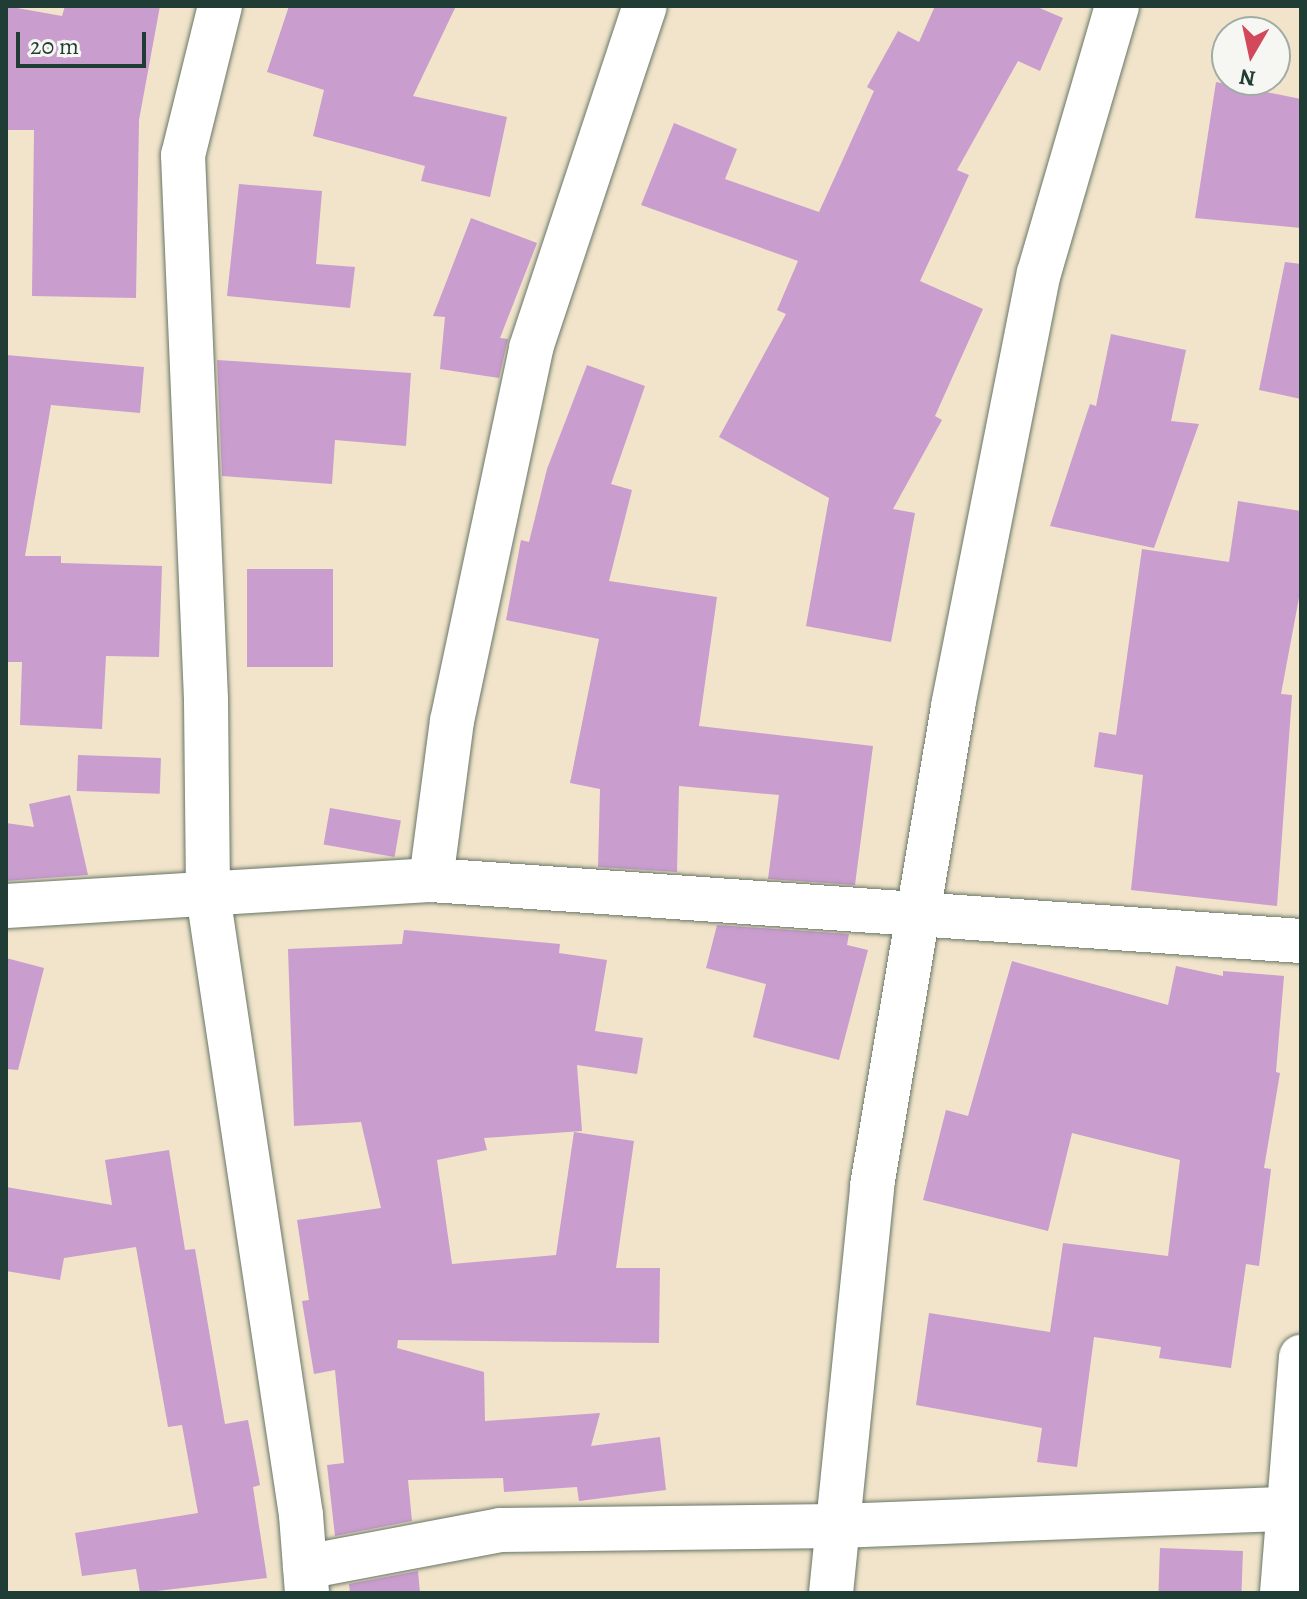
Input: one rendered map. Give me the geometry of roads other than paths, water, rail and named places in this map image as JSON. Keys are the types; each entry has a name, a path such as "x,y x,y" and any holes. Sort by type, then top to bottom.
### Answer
{"street":[{"path":"220,6 183,155 206,700 208,895 306,1580 500,1530 837,1526 1295,1508"},
{"path":"431,880 452,721 531,348 645,6"},
{"path":"831,1593 872,1186 953,706 1039,273 1117,6"},
{"path":"6,906 431,880 919,911 1301,941"},
{"path":"1282,1593 1295,1508 1301,1357"}]}
